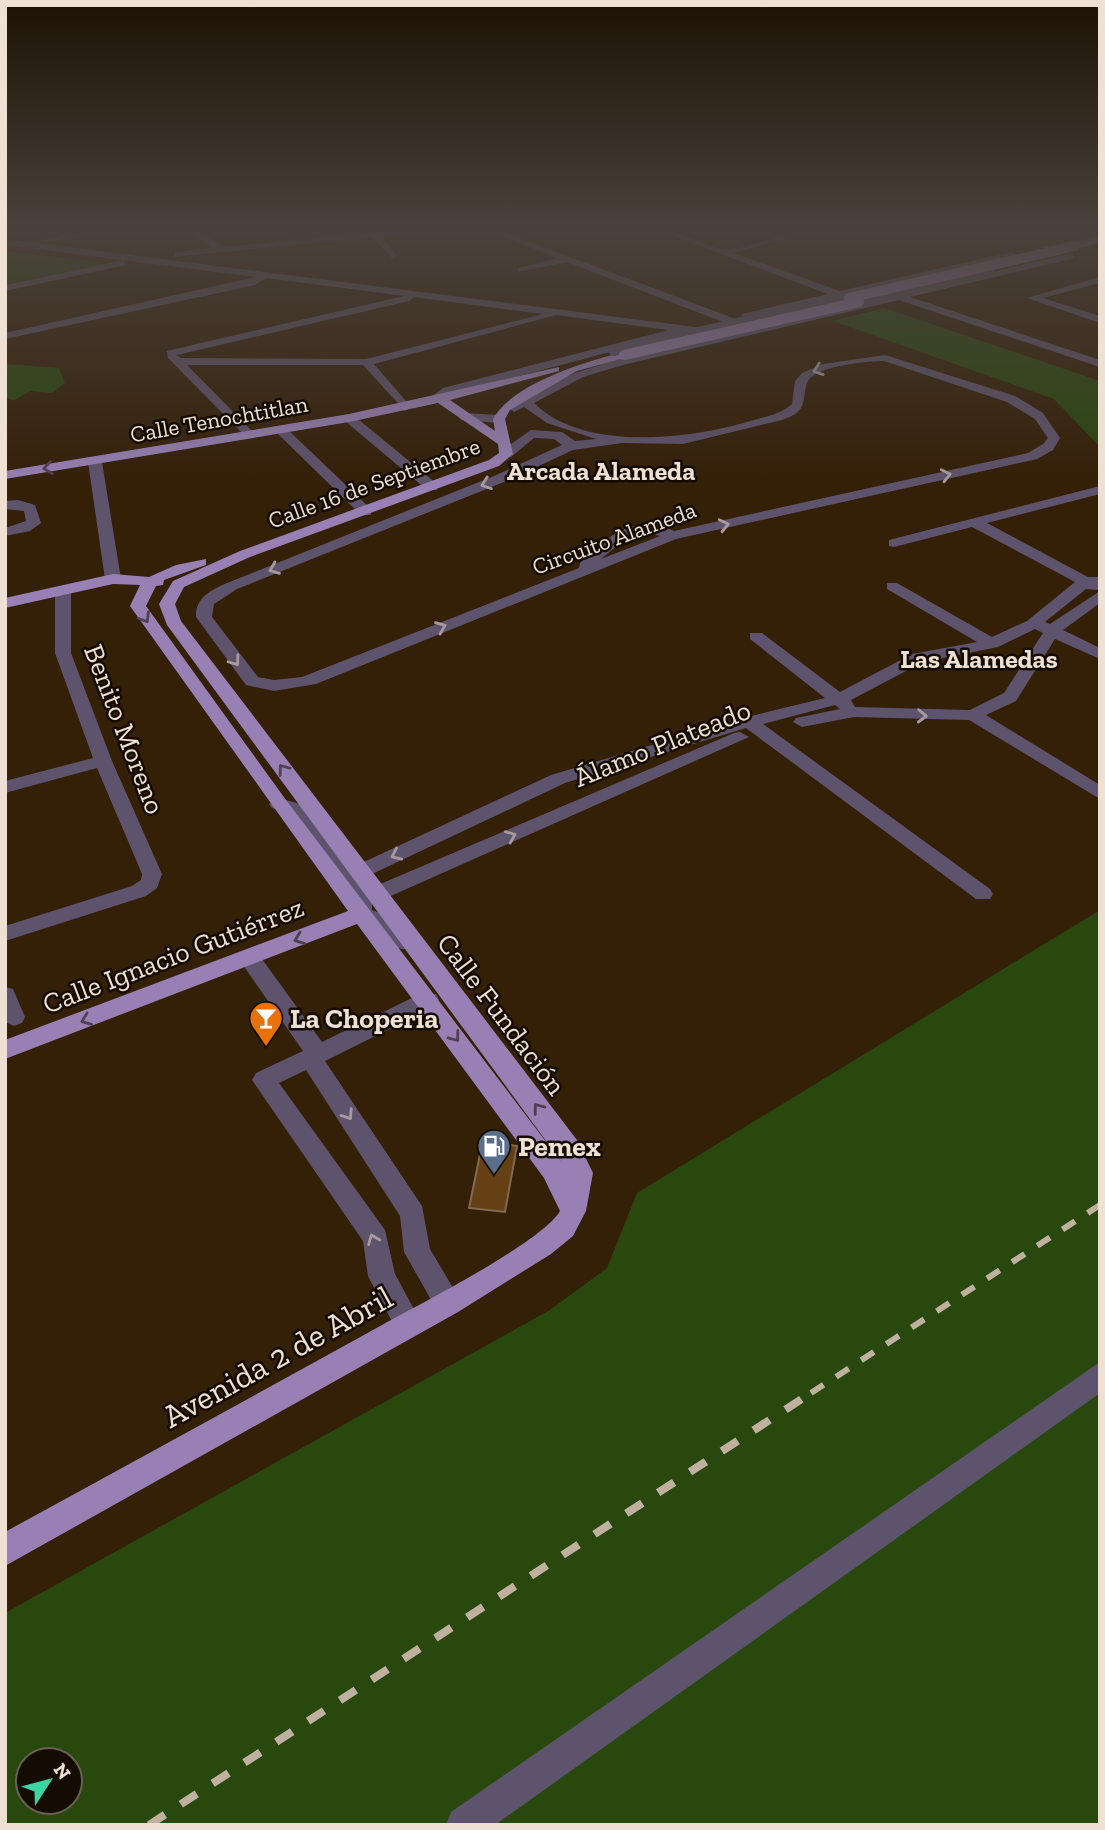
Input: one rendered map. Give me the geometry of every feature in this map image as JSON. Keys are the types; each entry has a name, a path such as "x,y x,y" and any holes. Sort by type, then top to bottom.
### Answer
{"main road":[{"name":"Calle Tenochtitlan","path":"5,475 95,462 405,407 619,353 712,338 793,316"},
{"name":"Calle 16 de Septiembre","path":"244,554 366,512 494,463 505,449 501,415 573,369 619,353"},
{"name":"Calle 16 de Septiembre","path":"440,399 505,449"},
{"path":"244,554 205,560 149,581 140,592 138,606 362,914"},
{"path":"5,603 113,579 178,584 244,554"},
{"name":"Calle Fundación","path":"178,584 167,604 173,622 359,878 377,894 436,991 568,1147 580,1173 573,1211"},
{"name":"Calle Ignacio Gutiérrez","path":"5,1050 362,914"},
{"name":"Avenida 2 de Abril","path":"5,1550 448,1303 542,1246 564,1228 573,1211"}],"street":[{"path":"5,336 91,316"},
{"path":"173,357 334,316"},
{"path":"529,316 712,338"},
{"path":"173,357 366,362 548,316"},
{"path":"588,316 688,329 712,338"},
{"path":"719,316 757,331"},
{"name":"Calle Tenochtitlan","path":"440,399 440,395 447,391 599,349 752,316"},
{"name":"Calle Tenochtitlan","path":"619,353 781,316"},
{"name":"Calle Tenochtitlan","path":"523,400 596,368 712,338 757,331 803,316"},
{"path":"956,316 1100,364"},
{"path":"599,349 611,342 612,334 603,326"},
{"path":"173,357 248,435"},
{"name":"Circuito Alameda","path":"876,358 901,361 1011,399 1039,416 1054,438 1048,447 1031,456 672,536 310,680 275,687 261,685 244,675 208,625 203,611 210,598 232,586 499,479 570,446 624,439 684,440 788,413 799,402 801,381 810,372 876,358"},
{"path":"366,362 405,407"},
{"name":"Circuito Alameda","path":"523,400 546,418 576,430 624,439"},
{"path":"465,417 501,415"},
{"path":"349,418 432,487"},
{"path":"505,449 531,434 546,418"},
{"path":"281,430 366,512"},
{"path":"531,434 562,436 569,441 570,446"},
{"path":"95,462 113,579"},
{"path":"894,542 1100,490"},
{"path":"5,505 18,503 30,508 34,523 25,528 5,532"},
{"path":"973,522 1095,584"},
{"path":"575,574 616,535 643,529 672,536"},
{"name":"Álamo Plateado","path":"359,878 558,779 753,726 840,699 918,658 992,644 1033,624 1095,584"},
{"path":"892,586 992,644"},
{"name":"Benito Moreno","path":"5,934 139,891 150,883 152,874 103,761 63,653 63,590"},
{"name":"Álamo Plateado","path":"377,894 753,726 854,712 973,715 1010,697 1053,630 1100,596"},
{"path":"1033,624 1053,630 1100,654"},
{"path":"756,636 854,712"},
{"path":"973,715 1100,793"},
{"path":"753,726 983,894"},
{"path":"5,787 103,761"},
{"path":"279,803 297,809 348,875 359,878 362,914 386,923 433,980 436,991 264,1080 376,1238 382,1276 408,1324"},
{"path":"249,958 413,1214 417,1252 448,1303"},
{"path":"5,995 14,1017"},
{"path":"464,1825 1100,1376"}],"green space":[{"path":"851,316 909,316 1100,381 1100,447 1054,399 833,321"},
{"path":"5,364 59,368 65,383 52,393 31,391 14,400 5,398"},
{"path":"1100,910 1100,1825 5,1825 5,1613 550,1310 607,1268 637,1193"}],"building":[{"name":"Pemex","path":"483,1140 517,1146 505,1212 469,1208"}],"railway":[{"path":"811,1393 1100,1205"},
{"path":"149,1825 814,1391"}],"place":[{"name":"La Choperia","path":"266,1048"},
{"name":"Pemex","path":"494,1176"}],"district":[{"name":"Arcada Alameda","path":"601,471"},
{"name":"Las Alamedas","path":"979,659"}]}
